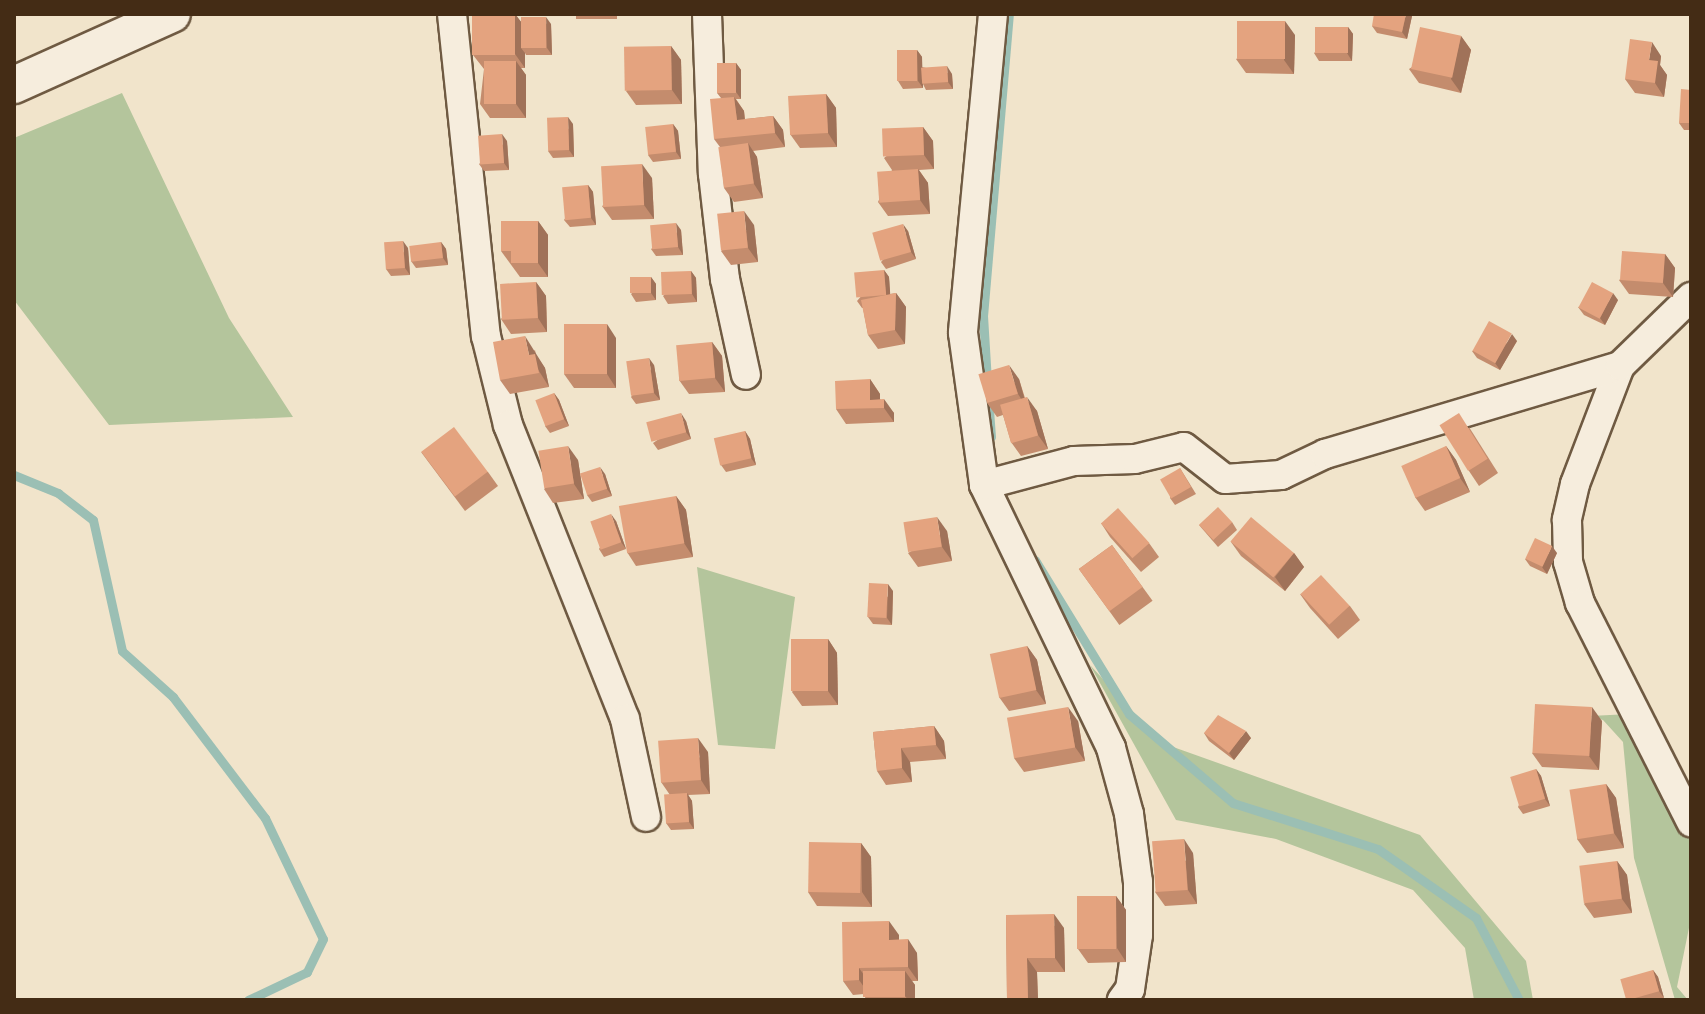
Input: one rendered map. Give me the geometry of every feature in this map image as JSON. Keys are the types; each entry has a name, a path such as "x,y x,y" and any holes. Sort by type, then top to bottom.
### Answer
{"street":[{"path":"14,85 172,14"},
{"path":"452,14 486,336 508,425 625,719 646,817"},
{"path":"707,14 713,174 725,279 746,375"},
{"path":"993,14 963,333 984,485 1111,748 1129,814 1138,882 1138,935 1130,989 1122,1000"},
{"path":"1691,297 1620,366 1575,484 1567,520 1568,562 1580,603 1691,822"},
{"path":"984,485 1074,461 1135,459 1184,447 1225,479 1281,475 1325,454 1620,366"}],"green space":[{"path":"122,93 229,318 293,417 109,425 14,300 14,138"},
{"path":"697,567 795,597 775,749 718,745"},
{"path":"1090,665 1162,743 1420,835 1526,961 1533,1000 1474,1000 1465,948 1413,890 1276,839 1176,820"},
{"path":"1630,714 1691,787 1691,918 1677,987 1688,1000 1675,1000 1634,858 1623,742 1603,720 1590,716"}],"building":[{"path":"472,14 515,14 515,55 472,55"},
{"path":"1374,14 1406,14 1402,32 1372,26"},
{"path":"521,17 546,17 546,48 521,48"},
{"path":"1237,21 1285,21 1285,59 1237,59"},
{"path":"1315,27 1348,27 1348,53 1315,53"},
{"path":"1420,27 1461,36 1452,78 1411,69"},
{"path":"1630,39 1652,42 1649,60 1658,61 1655,83 1625,79"},
{"path":"671,46 672,90 625,91 624,47"},
{"path":"897,50 917,50 917,81 897,81"},
{"path":"484,61 516,61 516,104 484,104"},
{"path":"717,63 736,63 736,93 717,93"},
{"path":"947,66 948,82 922,84 921,68"},
{"path":"1681,89 1691,90 1691,123 1679,123"},
{"path":"826,94 828,133 790,135 788,96"},
{"path":"734,97 737,120 773,116 775,133 714,139 710,99"},
{"path":"568,117 569,150 548,151 547,118"},
{"path":"673,124 676,152 648,155 645,127"},
{"path":"923,127 924,155 883,156 882,128"},
{"path":"502,134 504,163 480,165 478,136"},
{"path":"748,143 754,184 724,188 718,147"},
{"path":"642,164 644,205 603,207 601,166"},
{"path":"918,169 920,200 879,203 877,172"},
{"path":"588,185 591,218 565,220 562,187"},
{"path":"744,211 748,248 721,251 717,214"},
{"path":"501,221 538,221 538,263 511,263 511,251 501,251"},
{"path":"676,223 678,247 652,249 650,225"},
{"path":"903,224 911,252 880,261 872,233"},
{"path":"403,241 405,268 386,269 384,242"},
{"path":"441,242 443,258 411,262 409,246"},
{"path":"1622,251 1665,254 1663,283 1620,280"},
{"path":"884,270 886,295 856,298 854,273"},
{"path":"691,271 692,294 662,295 661,272"},
{"path":"630,277 651,277 651,293 630,293"},
{"path":"536,282 538,318 502,320 500,284"},
{"path":"1592,282 1613,293 1600,319 1578,308"},
{"path":"896,293 895,330 868,335 861,300"},
{"path":"1489,321 1512,334 1495,363 1473,351"},
{"path":"564,324 607,324 607,374 564,374"},
{"path":"525,336 529,355 535,354 539,373 500,380 493,342"},
{"path":"712,342 715,378 679,381 676,345"},
{"path":"649,358 654,393 631,396 626,361"},
{"path":"1009,365 1018,394 987,403 978,374"},
{"path":"870,379 870,400 884,399 884,408 836,409 835,381"},
{"path":"554,393 564,419 545,426 535,400"},
{"path":"1027,397 1038,435 1011,443 1000,405"},
{"path":"681,413 686,432 651,442 646,422"},
{"path":"1459,413 1488,459 1468,471 1439,425"},
{"path":"454,427 488,472 455,496 421,452"},
{"path":"745,431 751,458 720,465 714,438"},
{"path":"568,446 574,484 544,488 538,451"},
{"path":"1446,446 1460,478 1415,498 1401,466"},
{"path":"600,467 607,489 587,495 580,473"},
{"path":"1180,468 1191,487 1171,499 1160,480"},
{"path":"676,496 684,543 627,553 619,506"},
{"path":"1218,507 1232,522 1213,540 1199,525"},
{"path":"1118,508 1149,543 1132,558 1101,523"},
{"path":"611,514 621,542 601,550 590,522"},
{"path":"937,517 942,547 908,552 903,522"},
{"path":"1251,517 1294,553 1273,578 1230,542"},
{"path":"1535,538 1552,546 1542,567 1525,559"},
{"path":"1112,545 1143,587 1109,611 1079,569"},
{"path":"1321,575 1350,606 1329,625 1301,594"},
{"path":"869,583 888,584 886,618 867,617"},
{"path":"791,639 828,639 828,691 791,691"},
{"path":"1027,646 1036,690 999,698 990,654"},
{"path":"1535,704 1592,707 1589,756 1532,753"},
{"path":"1068,707 1075,747 1014,758 1007,718"},
{"path":"1218,715 1246,731 1229,753 1204,733"},
{"path":"934,726 936,745 901,748 902,768 877,771 873,732"},
{"path":"698,738 701,780 661,783 658,741"},
{"path":"1536,769 1545,799 1519,807 1510,777"},
{"path":"1606,784 1614,833 1577,839 1569,790"},
{"path":"687,793 689,822 666,824 664,795"},
{"path":"1184,839 1188,890 1156,892 1152,841"},
{"path":"809,842 861,843 860,893 808,892"},
{"path":"1617,861 1622,899 1584,903 1579,866"},
{"path":"1077,896 1116,896 1116,949 1077,949"},
{"path":"1054,914 1055,958 1027,958 1028,1000 1007,1000 1006,915"},
{"path":"889,921 889,940 908,939 908,967 859,968 859,980 843,981 842,922"},
{"path":"1653,970 1659,991 1626,1000 1620,979"},
{"path":"863,971 905,971 905,997 863,997"}],"waterway":[{"path":"987,381 983,316 1009,14"},
{"path":"988,396 991,437"},
{"path":"14,475 58,493 93,520 122,651 173,697 265,818 323,939 307,972 248,1000"},
{"path":"1035,560 1129,714 1233,803 1378,849 1476,918 1519,1000"}]}
